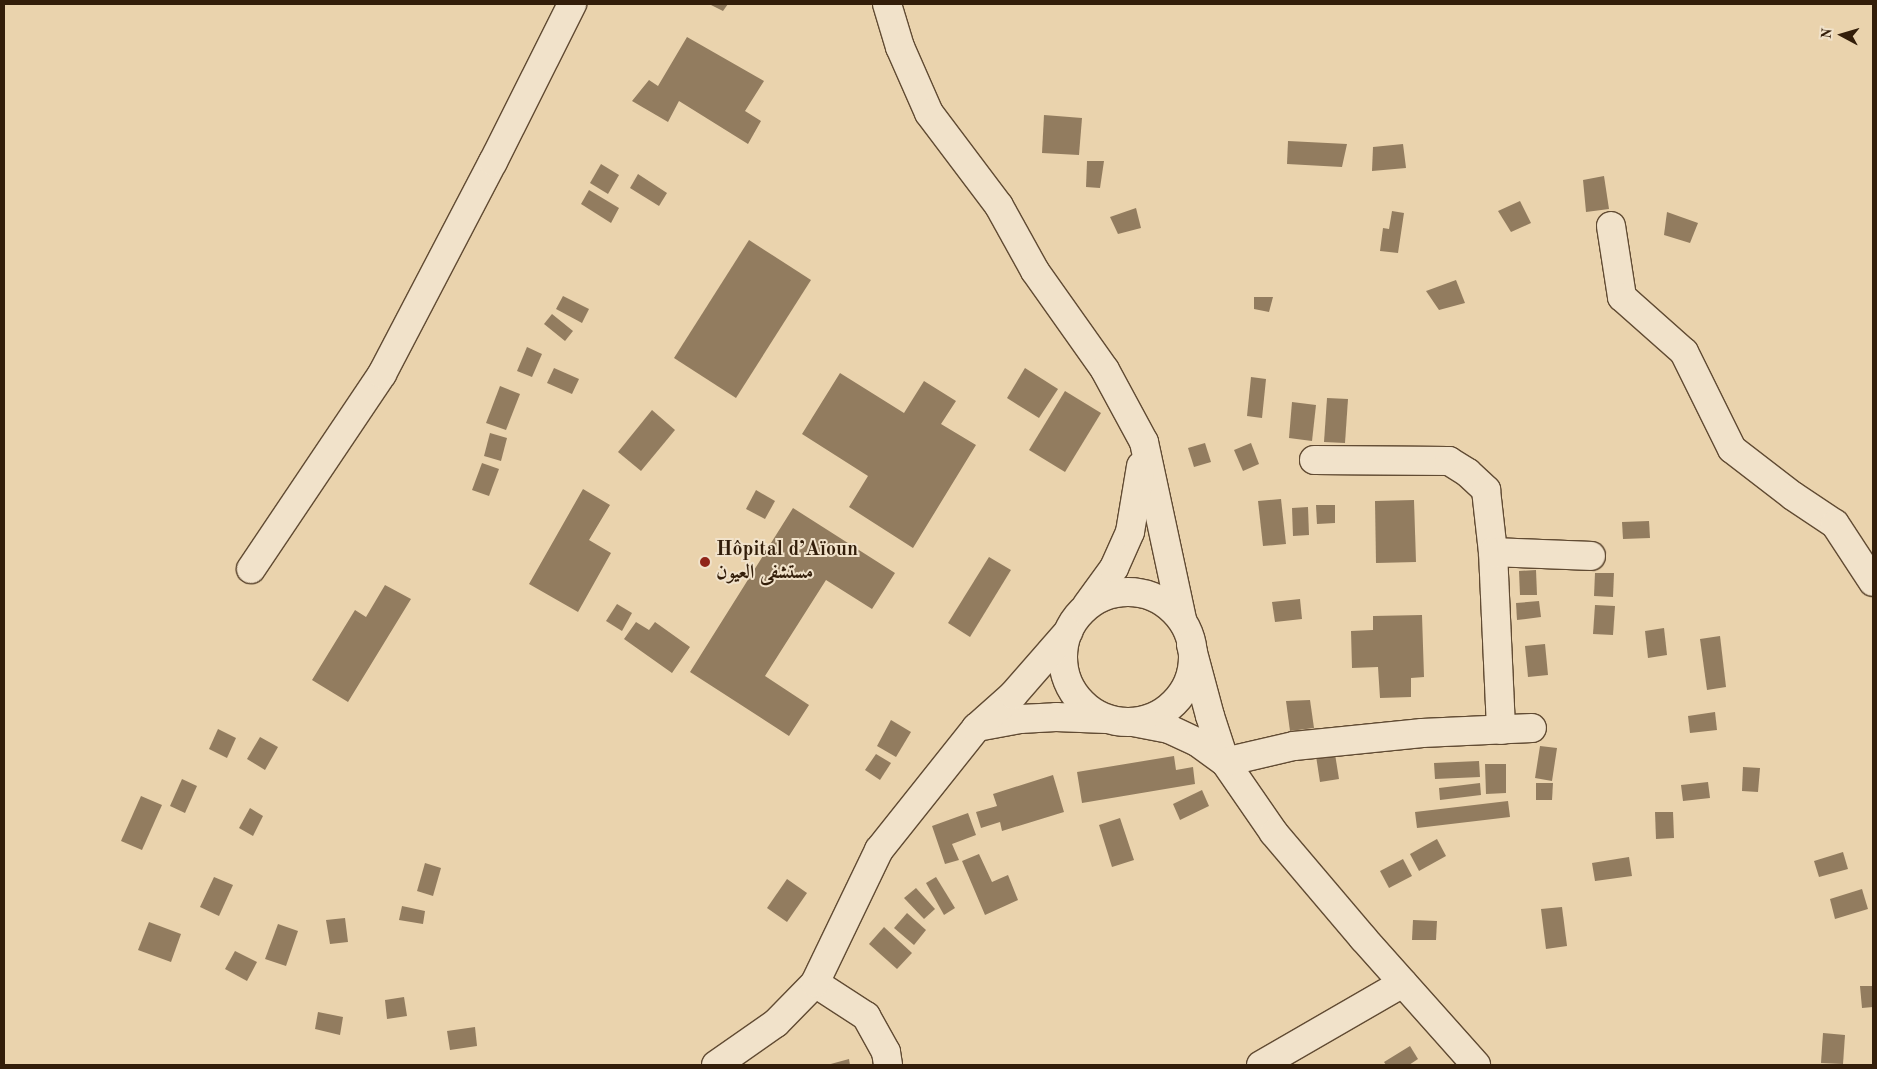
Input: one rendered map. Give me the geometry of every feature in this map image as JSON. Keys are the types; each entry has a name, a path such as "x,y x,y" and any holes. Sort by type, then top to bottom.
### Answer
{"street":[{"path":"251,569 382,374 493,162 572,4"},
{"path":"887,4 900,47 928,113 999,206 1035,271 1105,370 1144,442 1187,633 1225,762 1274,833 1402,983 1476,1065"},
{"path":"1611,226 1622,297 1684,352 1732,449 1792,496 1835,524 1873,582"},
{"path":"716,1065 776,1023 815,983 880,850 976,728 1013,696 1068,632 1114,568 1130,532 1144,442"},
{"path":"1314,460 1449,461 1468,472 1486,490 1493,552 1502,730"},
{"path":"1493,552 1592,556"},
{"path":"1068,632 1063,658 1069,684 1084,705 1120,720 1152,717 1176,700 1190,674 1187,633 1162,601 1135,592 1107,595 1083,610"},
{"path":"976,728 1020,719 1056,717 1120,720 1169,729 1197,742 1225,762 1294,746 1422,733 1532,728"},
{"path":"815,983 866,1016 886,1052 888,1065"},
{"path":"1261,1065 1402,983"}],"building":[{"path":"709,4 728,4 723,11"},
{"path":"687,37 764,81 745,111 761,121 748,144 679,101 668,122 632,101 649,80 658,86"},
{"path":"1044,115 1082,118 1079,155 1042,153"},
{"path":"1288,141 1347,144 1342,167 1287,164"},
{"path":"1403,144 1406,168 1372,171 1373,147"},
{"path":"1087,161 1104,161 1100,188 1086,187"},
{"path":"601,164 619,175 608,194 590,183"},
{"path":"638,174 667,193 659,206 630,188"},
{"path":"1604,176 1609,209 1586,212 1583,180"},
{"path":"589,190 619,208 611,223 581,204"},
{"path":"1520,201 1531,223 1511,232 1498,211"},
{"path":"1136,208 1141,228 1118,234 1110,217"},
{"path":"1392,211 1404,213 1398,253 1380,251 1383,228 1389,229"},
{"path":"1667,212 1698,223 1690,243 1664,235"},
{"path":"749,240 811,280 736,398 674,358"},
{"path":"1456,280 1465,303 1439,310 1426,291"},
{"path":"563,296 589,309 582,323 556,309"},
{"path":"1254,297 1273,297 1269,312 1254,309"},
{"path":"552,314 573,331 565,341 544,324"},
{"path":"527,347 542,354 532,377 517,371"},
{"path":"554,368 579,379 572,394 547,383"},
{"path":"1025,368 1058,389 1039,418 1007,398"},
{"path":"840,373 904,413 924,381 956,401 941,424 976,445 913,548 849,507 868,476 802,434"},
{"path":"1251,377 1266,379 1262,418 1247,416"},
{"path":"500,386 520,394 506,430 486,423"},
{"path":"1065,391 1101,413 1065,472 1029,450"},
{"path":"1327,398 1348,399 1345,443 1324,442"},
{"path":"1292,402 1316,405 1312,441 1289,438"},
{"path":"652,410 675,430 641,471 618,452"},
{"path":"490,433 507,438 501,461 484,456"},
{"path":"1205,443 1211,462 1194,467 1188,448"},
{"path":"1251,443 1259,464 1243,471 1234,450"},
{"path":"482,463 499,469 489,496 472,490"},
{"path":"583,489 610,505 589,540 611,553 578,612 529,584"},
{"path":"756,490 775,501 765,519 746,509"},
{"path":"1281,499 1286,544 1263,546 1258,501"},
{"path":"1414,500 1416,562 1376,563 1375,501"},
{"path":"1316,505 1335,505 1335,523 1317,524"},
{"path":"1308,507 1309,535 1293,536 1292,508"},
{"path":"793,508 895,573 872,609 826,580 765,676 809,705 789,736 690,672"},
{"path":"1649,521 1650,538 1623,539 1622,522"},
{"path":"989,557 1011,570 970,637 948,623"},
{"path":"1536,570 1537,595 1520,595 1519,571"},
{"path":"1595,573 1614,573 1613,597 1594,596"},
{"path":"385,585 411,599 348,702 312,680 355,610 366,617"},
{"path":"1300,599 1302,619 1275,622 1272,602"},
{"path":"1539,601 1541,617 1517,620 1516,603"},
{"path":"617,604 632,613 622,631 606,621"},
{"path":"1595,605 1615,606 1613,635 1593,634"},
{"path":"1422,615 1424,677 1411,678 1411,697 1380,698 1378,667 1352,668 1351,631 1373,630 1373,616"},
{"path":"636,622 649,630 655,622 690,647 672,673 624,639"},
{"path":"1664,628 1667,655 1648,658 1645,631"},
{"path":"1720,636 1726,687 1707,690 1700,639"},
{"path":"1545,644 1548,675 1528,677 1525,646"},
{"path":"1310,700 1314,728 1290,731 1286,701"},
{"path":"1715,712 1717,730 1690,733 1688,716"},
{"path":"891,720 911,732 896,757 877,746"},
{"path":"218,729 236,738 227,758 209,749"},
{"path":"260,737 278,747 265,770 247,759"},
{"path":"1540,746 1557,748 1552,781 1535,778"},
{"path":"876,754 891,763 880,780 865,770"},
{"path":"1335,754 1339,779 1320,782 1316,756"},
{"path":"1174,756 1176,770 1193,767 1195,784 1082,803 1077,772"},
{"path":"1479,761 1480,777 1435,779 1434,763"},
{"path":"1485,764 1506,764 1506,793 1486,794"},
{"path":"1743,767 1760,768 1758,792 1742,791"},
{"path":"1053,775 1064,812 1002,831 1000,822 981,828 976,812 997,806 993,794"},
{"path":"182,779 197,786 185,813 170,806"},
{"path":"1708,782 1710,798 1683,801 1681,785"},
{"path":"1480,783 1481,795 1440,800 1439,788"},
{"path":"1536,783 1553,783 1552,800 1536,800"},
{"path":"1202,790 1209,806 1180,820 1173,804"},
{"path":"141,796 162,805 142,850 121,841"},
{"path":"1508,801 1510,817 1417,828 1415,812"},
{"path":"250,808 263,816 253,836 239,828"},
{"path":"1655,812 1673,812 1674,838 1656,839"},
{"path":"968,813 976,835 952,844 959,860 945,864 932,826"},
{"path":"1120,818 1134,860 1112,867 1099,825"},
{"path":"1437,839 1446,856 1419,871 1410,854"},
{"path":"1843,852 1848,869 1819,877 1814,861"},
{"path":"979,854 992,882 1008,875 1018,900 985,915 962,861"},
{"path":"1629,857 1632,876 1595,881 1592,863"},
{"path":"1403,859 1412,876 1389,888 1380,871"},
{"path":"425,863 441,868 433,896 417,891"},
{"path":"214,877 233,885 219,916 200,907"},
{"path":"936,877 955,908 944,915 926,883"},
{"path":"787,879 807,893 787,922 767,908"},
{"path":"916,888 935,909 924,919 904,898"},
{"path":"1862,889 1868,909 1835,919 1830,899"},
{"path":"402,906 425,911 423,924 399,920"},
{"path":"1562,907 1567,946 1546,949 1541,909"},
{"path":"907,913 926,930 914,945 894,928"},
{"path":"345,918 348,942 330,944 326,920"},
{"path":"1413,920 1437,921 1436,940 1412,940"},
{"path":"149,922 181,934 171,962 138,950"},
{"path":"278,924 298,931 286,966 265,959"},
{"path":"884,927 912,953 897,969 869,944"},
{"path":"235,951 257,962 247,981 225,969"},
{"path":"1860,986 1873,986 1873,1007 1862,1008"},
{"path":"404,997 407,1016 387,1019 385,1000"},
{"path":"318,1012 343,1017 340,1035 315,1029"},
{"path":"475,1027 477,1046 450,1050 447,1031"},
{"path":"1823,1033 1845,1035 1843,1064 1821,1063"},
{"path":"1410,1046 1418,1059 1409,1065 1386,1065 1384,1062"},
{"path":"849,1059 850,1065 827,1065"}],"place":[{"name":"Hôpital d’Aïoun مستشفى العيون","path":"705,562"}]}
